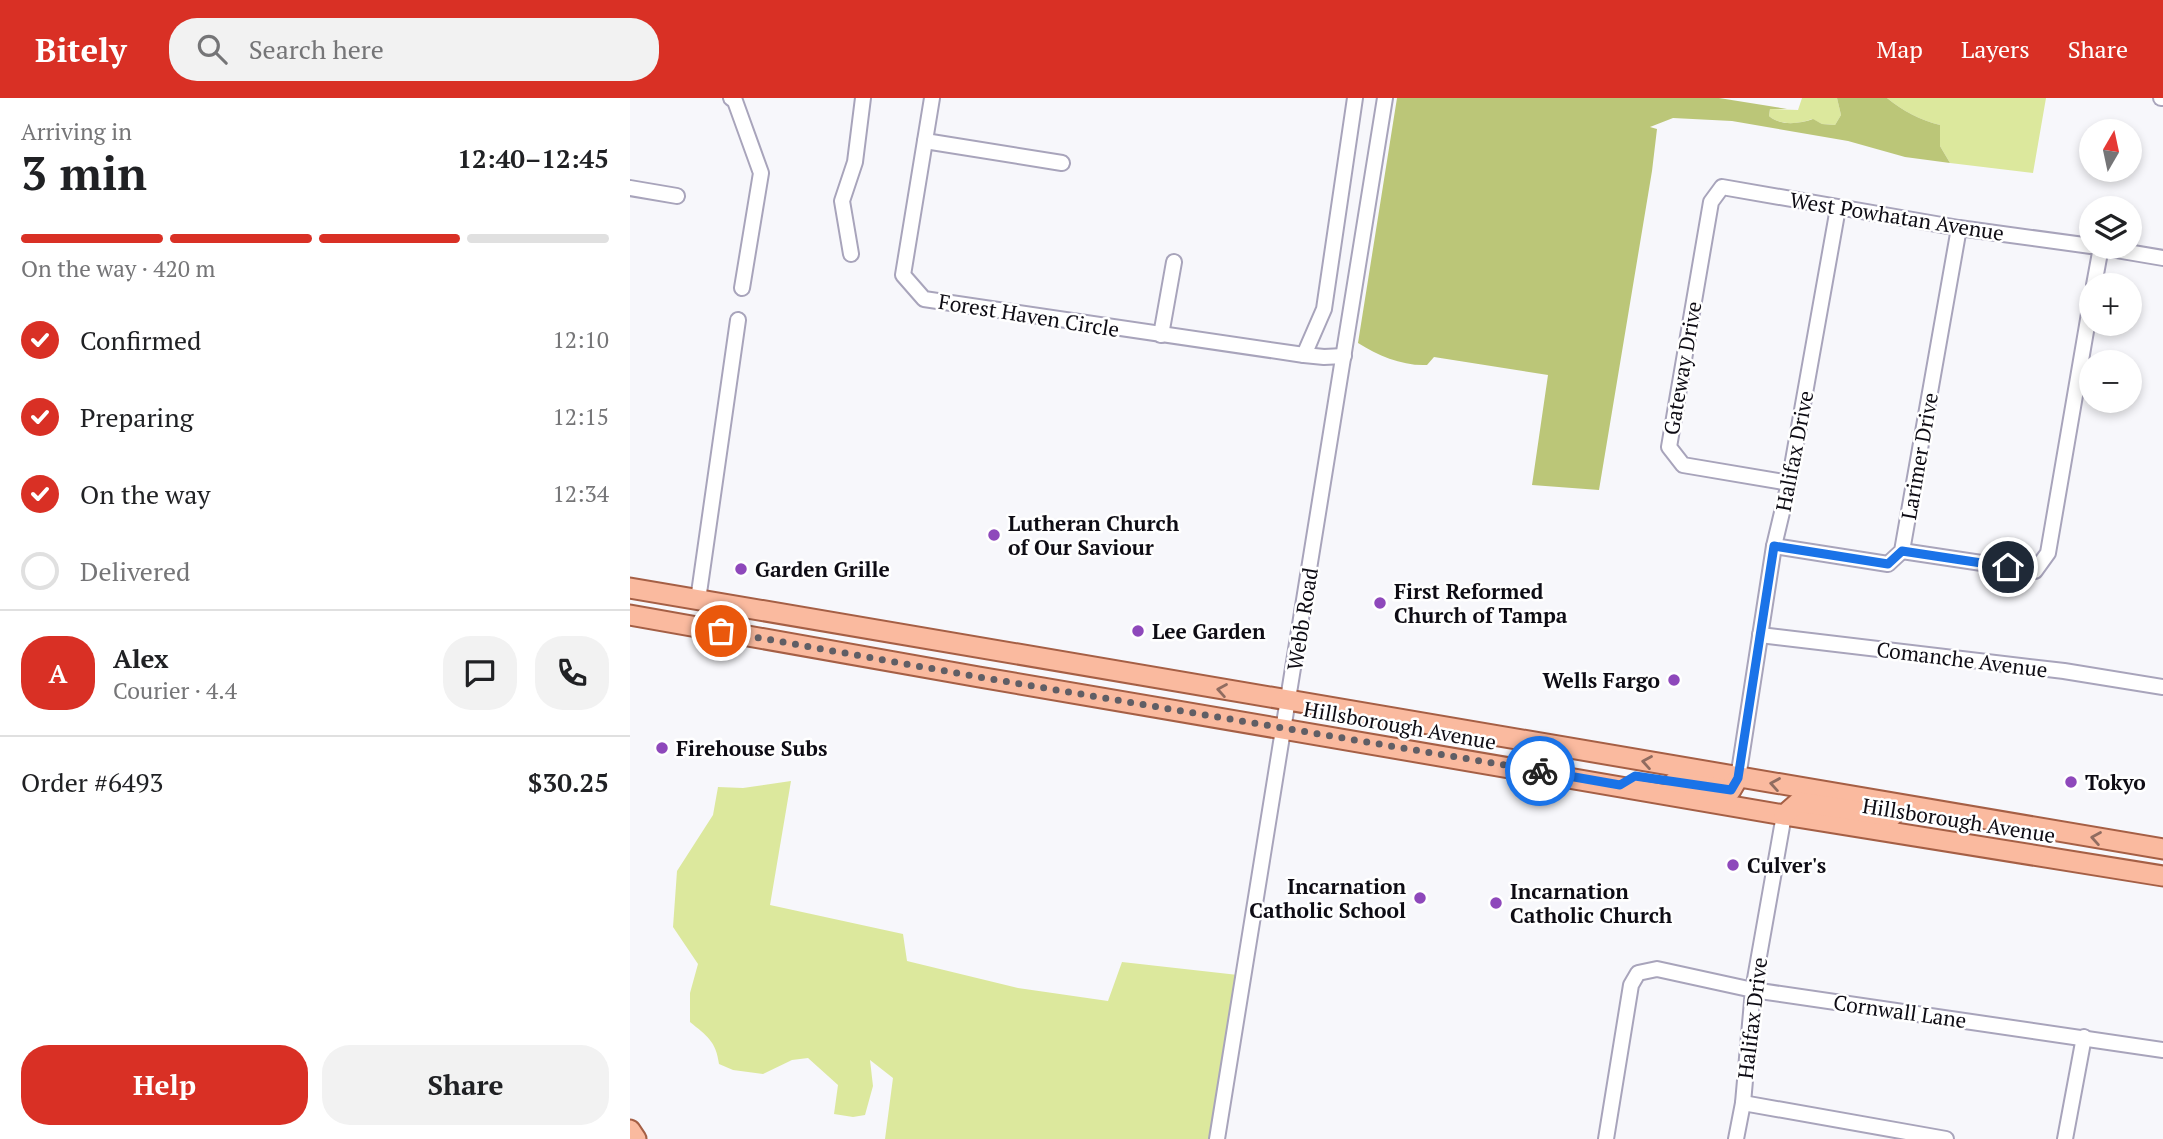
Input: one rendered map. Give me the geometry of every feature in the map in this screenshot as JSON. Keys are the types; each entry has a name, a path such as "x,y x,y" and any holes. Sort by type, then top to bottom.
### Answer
{"main road":[{"name":"Hillsborough Avenue","path":"630,588 2163,849"},
{"path":"637,616 668,606 741,618 762,611"},
{"name":"Hillsborough Avenue","path":"637,616 1784,815 2163,876"},
{"path":"772,640 784,629 907,650 915,648 923,639"},
{"path":"918,665 933,654 996,661 1026,657"},
{"path":"1007,682 1018,674 1079,681 1087,667"},
{"path":"1456,757 1461,749 1469,747 1570,762 1576,758 1579,751"},
{"path":"1620,785 1635,776 1731,790 1738,778"},
{"path":"1784,815 1799,802 1890,817 1913,807"},
{"path":"1930,838 1938,829 1995,834 2006,832 2015,824"},
{"path":"630,1130 636,1139"}],"street":[{"path":"731,98 735,101 761,173 742,288"},
{"path":"851,254 842,201 855,162 863,98"},
{"name":"Forest Haven Circle","path":"932,98 903,275 924,299 1324,358 1344,356"},
{"path":"1304,355 1324,309 1355,98"},
{"name":"Webb Road","path":"1217,1139 1385,98"},
{"path":"925,141 1062,163"},
{"name":"West Powhatan Avenue","path":"1711,202 1722,187 1959,228 2079,244"},
{"path":"630,188 677,196"},
{"name":"Gateway Drive","path":"1711,202 1669,447 1683,465 1789,483"},
{"name":"Halifax Drive","path":"1738,778 1774,546 1789,483 1838,208"},
{"name":"Larimer Drive","path":"1902,551 1959,228"},
{"path":"2142,254 2163,258"},
{"path":"1161,335 1174,262"},
{"path":"698,600 738,320"},
{"path":"1774,546 1888,564 1902,551 2035,571 2048,554 2085,336"},
{"name":"Comanche Avenue","path":"1760,635 2052,670 2163,687"},
{"name":"Halifax Drive","path":"1736,1139 1743,1103 1754,990 1784,815"},
{"name":"Cornwall Lane","path":"1606,1139 1631,985 1639,972 1657,969 1754,990 2163,1050"},
{"path":"2065,1139 2084,1037"},
{"path":"1743,1103 1946,1139"}],"green space":[{"path":"1397,98 1719,98 1787,109 1770,109 1769,116 1784,123 1813,119 1822,124 1835,125 1841,115 1837,98 1887,98 1912,114 1940,125 1940,146 1950,163 1905,157 1848,141 1732,121 1673,118 1650,127 1657,129 1652,171 1599,490 1532,485 1548,375 1434,357 1427,365 1409,364 1382,356 1358,343"},
{"path":"1802,98 1837,98 1841,115 1835,125 1822,124 1812,119 1784,123 1769,116 1770,109 1798,110"},
{"path":"1887,98 2046,98 2033,173 1950,163 1940,146 1940,125 1912,114"},
{"path":"791,781 770,905 903,934 907,961 1018,988 1108,1001 1122,962 1238,975 1211,1139 885,1139 893,1078 870,1060 873,1086 865,1115 853,1117 834,1114 838,1085 808,1058 792,1060 763,1074 733,1070 719,1064 713,1044 690,1022 690,993 698,964 673,927 677,871 713,815 718,787 743,788"}],"way so far":[{"path":"721,631 1540,771"}],"place":[{"name":"Lutheran Church of Our Saviour","path":"994,535"},
{"name":"Garden Grille","path":"741,569"},
{"name":"First Reformed Church of Tampa","path":"1380,603"},
{"name":"Lee Garden","path":"1138,631"},
{"name":"Wells Fargo","path":"1674,680"},
{"name":"Firehouse Subs","path":"662,748"},
{"name":"Tokyo","path":"2071,782"},
{"name":"Culver's","path":"1733,865"},
{"name":"Incarnation Catholic School","path":"1420,898"},
{"name":"Incarnation Catholic Church","path":"1496,903"}],"route":[{"path":"1540,771 1620,785 1635,776 1731,790 1738,778 1774,546 1888,564 1902,551 2008,567"}]}
